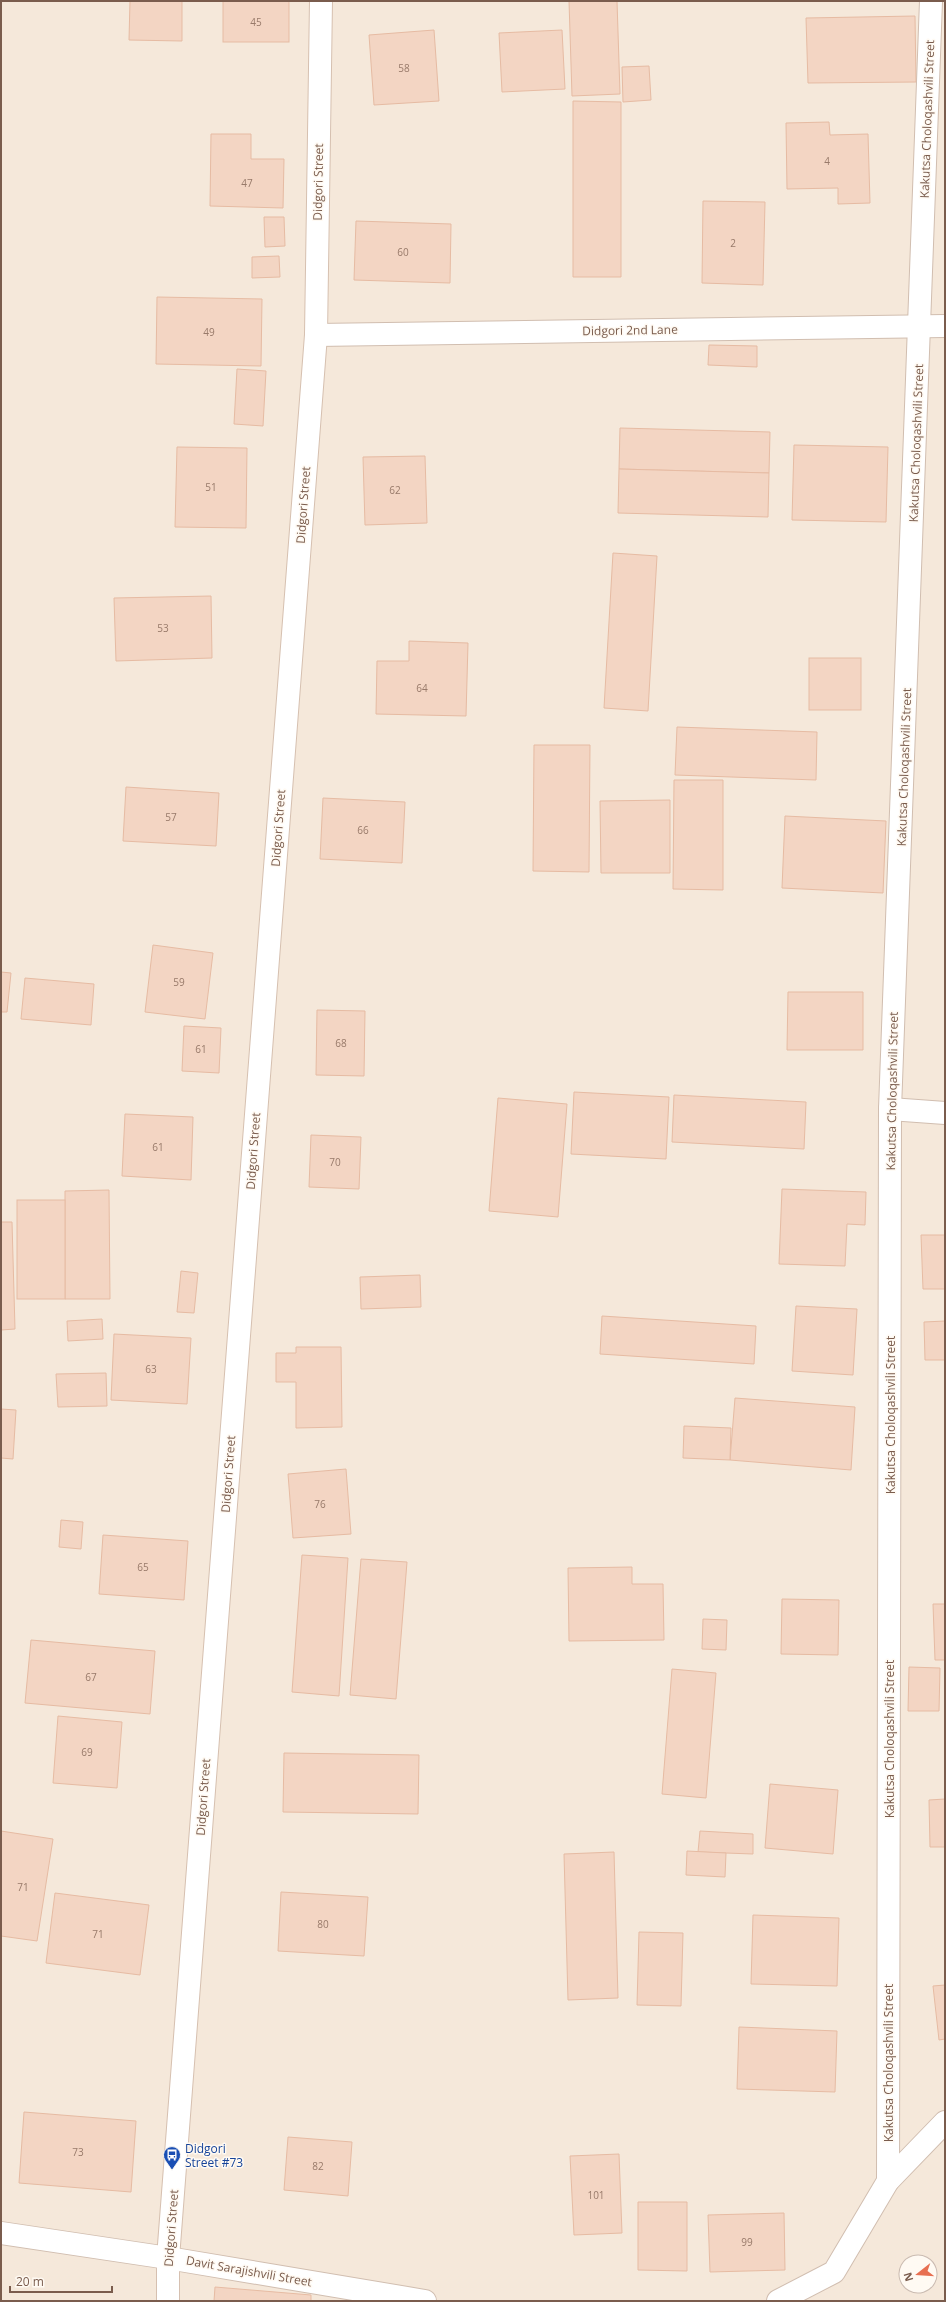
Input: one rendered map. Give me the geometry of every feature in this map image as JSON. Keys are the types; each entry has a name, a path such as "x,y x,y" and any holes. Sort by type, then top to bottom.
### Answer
{"street":[{"name":"Didgori Street","path":"168,2301 168,2258 316,335 321,1"},
{"name":"Kakutsa Choloqashvili Street","path":"888,2181 890,1109 921,326 931,1"},
{"name":"Didgori 2nd Lane","path":"316,335 945,326"},
{"path":"890,1109 945,1113"},
{"path":"778,2301 834,2272 888,2181 945,2122"},
{"name":"Davit Sarajishvili Street","path":"1,2234 168,2258 425,2301"}],"shaded area":[{"path":"1,1 945,1 945,2301 1,2301"}],"building":[{"path":"130,1 182,1 182,41 129,40"},
{"path":"223,1 289,1 289,42 223,42"},
{"path":"569,1 617,1 620,94 572,96"},
{"path":"915,16 916,82 808,83 806,18"},
{"path":"434,30 439,101 374,105 369,35"},
{"path":"562,30 565,89 502,92 499,33"},
{"path":"649,66 651,100 623,102 622,67"},
{"path":"573,101 621,102 621,277 573,277"},
{"path":"829,122 830,135 868,134 870,203 838,204 838,188 787,189 786,123"},
{"path":"211,134 251,134 251,159 284,159 283,208 210,206"},
{"path":"703,201 765,202 763,285 702,283"},
{"path":"264,217 284,217 285,246 265,247"},
{"path":"356,221 451,224 450,283 354,280"},
{"path":"279,256 280,277 252,278 252,257"},
{"path":"157,297 262,299 261,366 156,364"},
{"path":"709,345 757,346 757,367 708,365"},
{"path":"237,369 266,371 263,426 234,424"},
{"path":"620,428 770,432 769,473 619,469"},
{"path":"794,445 888,447 886,522 792,520"},
{"path":"177,447 247,448 246,528 175,527"},
{"path":"425,456 427,523 365,525 363,457"},
{"path":"619,469 769,473 768,517 618,513"},
{"path":"613,553 657,556 648,711 604,708"},
{"path":"211,596 212,658 116,661 114,598"},
{"path":"409,641 468,643 466,716 376,714 377,661 409,661"},
{"path":"809,658 861,658 861,710 809,710"},
{"path":"677,727 817,732 816,780 675,775"},
{"path":"534,745 590,745 589,872 533,871"},
{"path":"674,780 723,780 723,890 673,889"},
{"path":"126,787 219,793 216,846 123,841"},
{"path":"323,798 405,802 402,863 320,859"},
{"path":"670,800 670,873 601,873 600,801"},
{"path":"785,816 886,821 883,893 782,888"},
{"path":"153,945 213,953 205,1019 145,1012"},
{"path":"1,972 11,973 7,1012 1,1012"},
{"path":"25,978 94,984 91,1025 21,1019"},
{"path":"788,992 863,992 863,1050 787,1050"},
{"path":"317,1010 365,1011 364,1076 316,1075"},
{"path":"184,1026 221,1028 219,1073 182,1071"},
{"path":"574,1092 669,1097 666,1159 571,1154"},
{"path":"674,1095 806,1102 804,1149 672,1142"},
{"path":"498,1098 567,1104 558,1217 489,1211"},
{"path":"125,1114 193,1117 191,1180 122,1176"},
{"path":"311,1135 361,1137 359,1189 309,1187"},
{"path":"782,1189 866,1192 865,1225 847,1224 845,1266 779,1264"},
{"path":"109,1190 110,1299 65,1299 65,1191"},
{"path":"17,1200 65,1200 65,1299 17,1299"},
{"path":"1,1222 12,1222 15,1329 1,1330"},
{"path":"921,1235 945,1235 945,1289 923,1289"},
{"path":"181,1271 198,1273 194,1313 177,1312"},
{"path":"420,1275 421,1307 361,1309 360,1277"},
{"path":"796,1306 857,1309 853,1375 792,1371"},
{"path":"602,1316 756,1326 754,1364 600,1354"},
{"path":"102,1319 103,1339 68,1341 67,1321"},
{"path":"945,1321 945,1360 925,1360 924,1322"},
{"path":"114,1334 191,1338 187,1404 111,1400"},
{"path":"296,1347 341,1347 342,1427 296,1428 296,1382 276,1382 276,1353 296,1353"},
{"path":"106,1373 107,1406 58,1407 56,1374"},
{"path":"735,1398 855,1407 851,1470 730,1460"},
{"path":"1,1409 16,1410 13,1459 1,1458"},
{"path":"684,1426 731,1428 730,1460 683,1458"},
{"path":"346,1469 351,1534 293,1538 288,1474"},
{"path":"61,1520 83,1522 81,1549 59,1547"},
{"path":"103,1535 188,1541 184,1600 99,1594"},
{"path":"302,1555 348,1558 339,1696 292,1692"},
{"path":"361,1559 407,1562 396,1699 350,1695"},
{"path":"632,1567 632,1584 663,1584 664,1640 569,1641 568,1568"},
{"path":"782,1599 839,1600 838,1655 781,1654"},
{"path":"933,1604 945,1604 945,1660 935,1660"},
{"path":"703,1619 727,1620 726,1650 702,1649"},
{"path":"31,1640 155,1651 150,1714 25,1703"},
{"path":"909,1667 940,1668 939,1711 908,1711"},
{"path":"672,1669 716,1673 706,1798 662,1794"},
{"path":"58,1716 122,1722 117,1788 53,1783"},
{"path":"284,1753 419,1755 418,1814 283,1812"},
{"path":"770,1784 838,1790 833,1854 765,1848"},
{"path":"945,1799 945,1847 930,1847 929,1800"},
{"path":"1,1831 53,1839 37,1941 1,1936"},
{"path":"700,1831 753,1834 753,1854 698,1852"},
{"path":"687,1851 726,1853 725,1877 686,1875"},
{"path":"614,1852 618,1998 568,2000 564,1854"},
{"path":"281,1892 368,1897 364,1956 278,1951"},
{"path":"55,1893 149,1905 140,1975 46,1963"},
{"path":"753,1915 839,1918 837,1986 751,1984"},
{"path":"639,1932 683,1933 681,2006 637,2005"},
{"path":"945,1985 945,2039 939,2040 933,1986"},
{"path":"739,2027 837,2031 835,2092 737,2089"},
{"path":"24,2112 136,2121 131,2192 19,2183"},
{"path":"288,2137 352,2142 348,2196 284,2190"},
{"path":"619,2154 622,2233 574,2235 570,2156"},
{"path":"638,2202 687,2202 687,2271 638,2270"},
{"path":"784,2213 785,2270 710,2272 708,2215"},
{"path":"215,2287 311,2295 311,2301 214,2301"}],"place":[{"name":"Didgori Street #73","path":"172,2170"}]}
